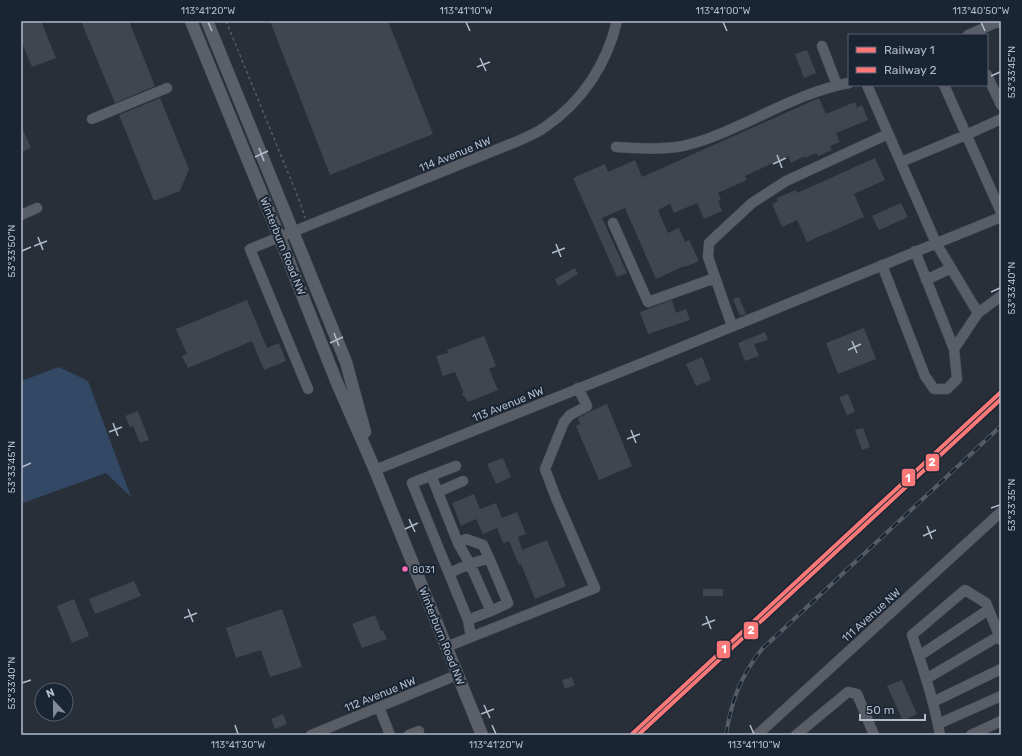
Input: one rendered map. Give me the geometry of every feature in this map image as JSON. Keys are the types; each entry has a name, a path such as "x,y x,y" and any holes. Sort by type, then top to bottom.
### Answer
{"main road":[{"name":"Winterburn Road NW","path":"191,21 280,236 337,383 375,470 482,735"},
{"name":"Winterburn Road NW","path":"207,21 294,231 346,362 375,470"}],"street":[{"name":"114 Avenue NW","path":"308,389 250,249 518,141 545,128 581,95 594,76 605,58 617,21"},
{"path":"970,34 1000,21 1001,23"},
{"path":"822,46 837,85"},
{"path":"988,77 1001,105"},
{"path":"616,147 665,148 684,146 718,135 808,94 848,83"},
{"path":"867,86 936,243 978,313"},
{"path":"944,86 1001,212"},
{"path":"92,119 167,88"},
{"path":"901,162 1001,119"},
{"path":"732,326 708,257 710,243 752,203 786,181 888,134"},
{"path":"21,215 37,208"},
{"name":"113 Avenue NW","path":"375,470 1001,217"},
{"path":"613,223 648,302 715,278"},
{"path":"882,265 925,376 934,389 946,389 957,379 954,349 915,252"},
{"path":"926,280 951,268"},
{"path":"954,349 978,313 1001,296"},
{"path":"446,647 595,588 545,469 564,422 570,416 587,406 578,388"},
{"path":"456,466 412,483 468,620 471,637"},
{"path":"432,475 458,543 470,564 491,611"},
{"path":"438,492 463,481"},
{"name":"111 Avenue NW","path":"759,735 1001,512"},
{"path":"458,543 466,539 483,545 508,603 468,620"},
{"path":"449,573 489,558"},
{"path":"926,679 1000,638 986,603 965,590 912,635 933,702 940,735"},
{"path":"919,656 988,610"},
{"path":"933,702 1001,669"},
{"name":"112 Avenue NW","path":"311,735 457,675"},
{"path":"796,735 848,692 857,694 874,735"},
{"path":"938,724 1001,696"},
{"path":"379,707 390,735"},
{"path":"971,735 1001,721"},
{"path":"409,735 419,731"}],"path":[{"path":"226,21 308,225"}],"water":[{"path":"59,367 88,381 131,497 106,473 23,503 21,497 21,381"}],"building":[{"path":"21,21 41,21 56,58 32,67 21,41"},
{"path":"81,21 129,21 155,86 115,103"},
{"path":"270,21 388,21 433,134 330,175"},
{"path":"807,50 816,73 804,78 795,54"},
{"path":"160,98 189,169 180,191 154,201 119,115"},
{"path":"819,98 826,114 855,102 857,108 862,105 868,120 836,133 840,142 830,146 832,150 818,156 816,153 805,158 805,156 791,163 788,156 745,176 747,180 718,193 721,200 718,201 722,211 704,219 697,203 674,213 670,204 658,210 668,233 679,228 685,242 689,240 699,261 656,279 625,208 602,218 627,273 617,277 573,178 605,164 608,172 635,160 642,177"},
{"path":"21,125 31,148 21,152"},
{"path":"875,158 885,180 854,194 864,217 807,242 797,220 782,227 772,204 778,201 777,198 796,190 797,193"},
{"path":"901,203 908,217 879,230 872,216"},
{"path":"575,268 578,274 558,286 555,279"},
{"path":"739,297 746,314 740,316 733,299"},
{"path":"247,300 267,348 279,343 286,361 264,370 252,341 188,368 182,356 187,354 176,329"},
{"path":"672,300 676,313 686,309 690,320 648,334 640,312"},
{"path":"864,328 876,359 838,374 826,343"},
{"path":"765,332 768,340 754,344 759,356 745,361 738,343"},
{"path":"484,336 496,366 489,369 498,390 468,402 462,395 463,391 455,372 443,376 436,356 448,353 447,350"},
{"path":"702,357 711,380 696,386 686,364"},
{"path":"848,394 855,412 847,415 839,397"},
{"path":"607,404 632,466 599,480 576,426 580,424 578,418"},
{"path":"138,411 149,440 140,443 133,426 130,427 125,416"},
{"path":"863,428 870,447 862,450 855,430"},
{"path":"503,458 511,477 496,484 487,464"},
{"path":"474,494 480,509 496,503 502,518 517,512 526,534 518,537 522,550 547,540 566,586 535,599 521,564 519,565 509,541 503,543 497,528 483,534 476,519 461,526 452,503"},
{"path":"134,581 141,596 95,614 89,599"},
{"path":"703,589 723,589 723,596 703,596"},
{"path":"74,599 89,636 72,643 57,606"},
{"path":"282,609 302,667 270,677 261,650 236,658 226,628"},
{"path":"375,615 381,631 383,630 387,639 362,648 352,624"},
{"path":"572,677 575,685 565,689 562,680"},
{"path":"902,680 917,714 903,721 887,686"},
{"path":"283,714 287,724 275,729 271,719"}],"railway":[{"path":"640,735 1001,400"},
{"path":"726,735 731,711 738,689 748,669 762,649 1001,426"}],"rail line":[{"name":"1","path":"631,735 1001,392"},
{"name":"2","path":"638,735 1001,399"}],"place":[{"name":"8031","path":"405,569"}]}
